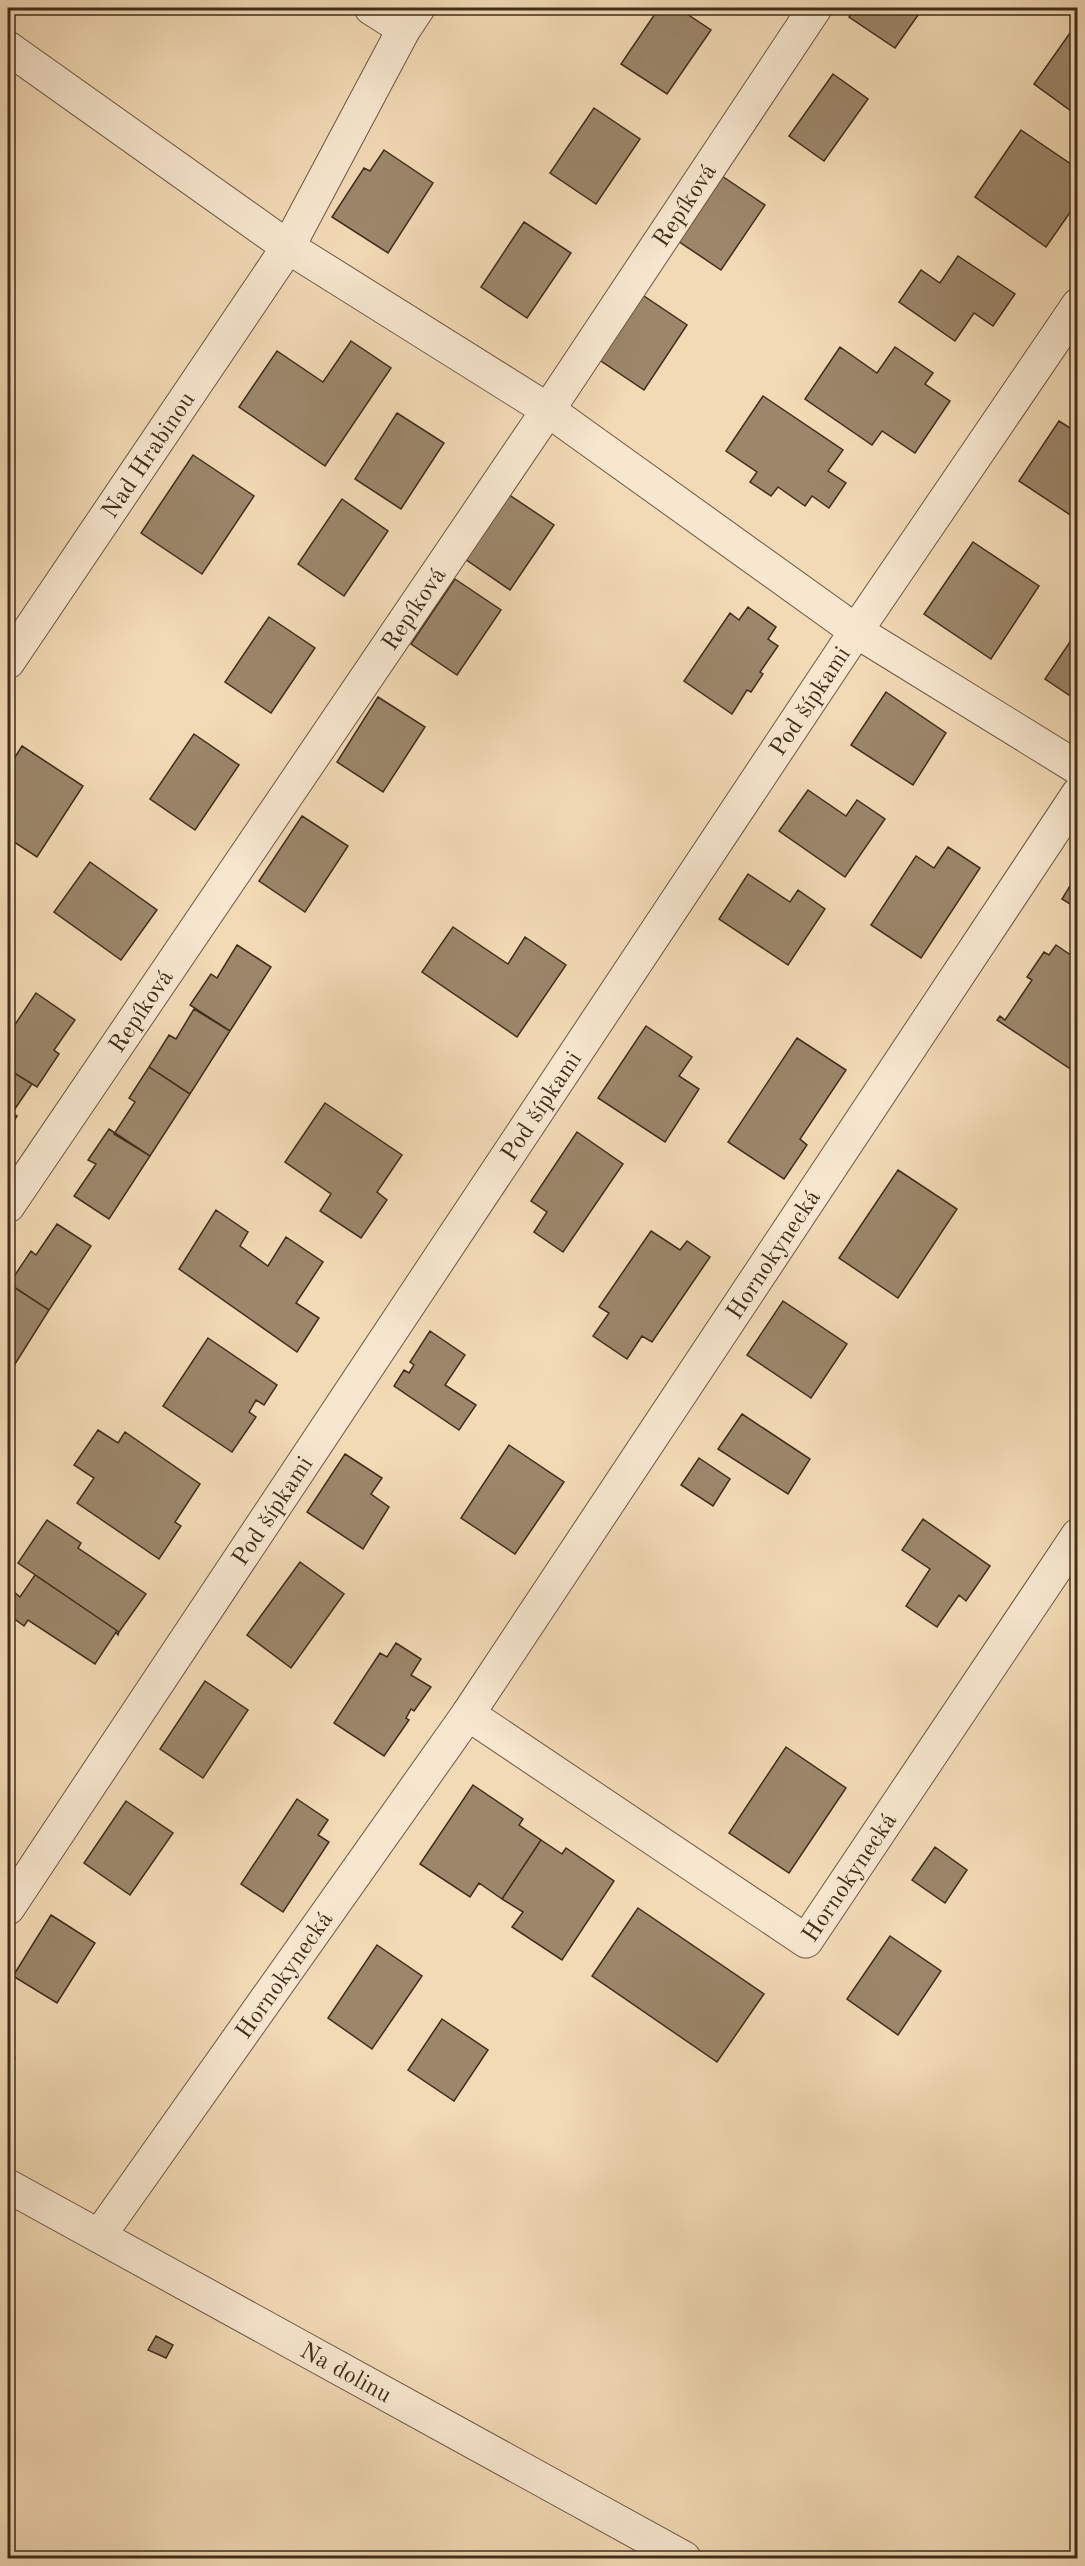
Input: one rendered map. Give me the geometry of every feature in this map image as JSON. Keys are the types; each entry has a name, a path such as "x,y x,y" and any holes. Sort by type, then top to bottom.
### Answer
{"street":[{"name":"Nad Hrabinou","path":"8,662 288,247 411,18 371,8"},
{"name":"Repíková","path":"8,1206 548,410 815,8"},
{"path":"8,48 288,247 548,410 856,631 1077,768"},
{"name":"Pod šípkami","path":"8,1908 856,631 1077,305"},
{"name":"Hornokynecká","path":"99,2236 468,1714 1077,794"},
{"name":"Hornokynecká","path":"468,1714 806,1941 1077,1535"},
{"name":"Na dolinu","path":"8,2186 684,2559"}],"building":[{"path":"659,8 678,8 711,30 667,94 621,64"},
{"path":"856,8 923,8 895,48 849,17"},
{"path":"1070,33 1078,38 1078,116 1034,84"},
{"path":"833,74 868,99 824,161 789,136"},
{"path":"594,108 640,139 596,204 550,173"},
{"path":"1021,130 1078,169 1078,201 1046,247 975,197"},
{"path":"384,150 433,183 388,253 332,217 364,168 370,171"},
{"path":"719,174 765,205 721,270 675,239"},
{"path":"524,222 571,253 527,318 481,287"},
{"path":"958,256 1015,294 993,326 974,313 955,341 899,302 921,270 940,283"},
{"path":"641,294 687,325 644,390 598,359"},
{"path":"351,341 391,368 325,466 239,407 277,351 323,382"},
{"path":"840,347 877,373 895,347 933,373 925,384 950,401 915,453 882,431 872,445 805,399"},
{"path":"763,396 843,450 828,471 846,483 829,508 812,496 805,506 778,487 771,496 750,482 757,472 726,451"},
{"path":"397,413 444,443 401,509 355,479"},
{"path":"1059,421 1078,433 1078,520 1019,481"},
{"path":"193,455 254,496 202,574 141,533"},
{"path":"508,494 554,525 510,590 465,559"},
{"path":"342,499 388,531 344,596 298,564"},
{"path":"973,542 1039,586 991,659 924,614"},
{"path":"455,579 501,610 457,675 411,644"},
{"path":"748,607 776,627 768,639 778,646 760,672 763,674 751,692 747,690 732,714 684,681 730,613 739,620"},
{"path":"269,617 315,648 271,713 225,682"},
{"path":"1078,630 1078,701 1045,679"},
{"path":"886,692 946,733 913,785 851,745"},
{"path":"378,697 425,727 383,792 337,762"},
{"path":"194,734 239,765 195,830 150,799"},
{"path":"22,746 83,786 37,857 8,838 8,768"},
{"path":"808,790 846,816 857,800 885,819 845,877 779,831"},
{"path":"302,816 348,846 305,912 259,881"},
{"path":"948,847 980,868 921,958 871,925 916,856 934,868"},
{"path":"90,862 157,910 121,960 54,912"},
{"path":"1078,873 1078,909 1062,899"},
{"path":"748,874 790,902 798,890 825,909 788,965 719,919"},
{"path":"453,927 508,964 525,937 566,965 517,1037 422,972"},
{"path":"237,945 271,967 230,1031 190,1005 211,974 217,978"},
{"path":"1056,945 1078,960 1078,1074 997,1020 1000,1016 1005,1020 1032,980 1027,977 1044,952 1049,955"},
{"path":"36,993 75,1020 54,1050 59,1054 37,1087 8,1069 8,1035"},
{"path":"194,1009 230,1031 190,1094 149,1067 169,1035 176,1039"},
{"path":"646,1026 692,1057 679,1076 699,1089 665,1142 598,1098"},
{"path":"797,1038 846,1070 800,1139 807,1145 784,1179 728,1142"},
{"path":"149,1067 190,1094 150,1156 114,1134 135,1102 129,1098"},
{"path":"8,1069 32,1084 12,1113 17,1116 8,1131"},
{"path":"325,1103 402,1155 377,1192 387,1200 361,1238 320,1211 331,1194 285,1162"},
{"path":"109,1129 150,1156 109,1219 74,1196 96,1164 88,1160"},
{"path":"577,1132 623,1164 563,1252 534,1232 547,1212 531,1201"},
{"path":"898,1170 957,1209 898,1298 839,1258"},
{"path":"216,1210 248,1232 240,1246 268,1266 286,1237 323,1262 296,1303 319,1318 297,1352 179,1269"},
{"path":"57,1224 91,1246 49,1310 9,1284 31,1251 36,1255"},
{"path":"651,1231 680,1250 687,1241 710,1257 652,1342 642,1336 627,1359 593,1336 609,1313 599,1307"},
{"path":"14,1287 49,1310 10,1372 8,1370 8,1297"},
{"path":"783,1301 847,1344 811,1398 747,1355"},
{"path":"430,1331 465,1355 445,1385 476,1405 459,1430 394,1386 404,1370 409,1373 414,1365 410,1362"},
{"path":"208,1338 277,1385 264,1405 256,1400 249,1412 256,1417 232,1452 163,1406"},
{"path":"742,1414 810,1459 788,1494 718,1449"},
{"path":"98,1430 118,1443 125,1432 200,1484 175,1522 181,1526 159,1559 77,1503 94,1478 74,1465"},
{"path":"509,1445 564,1482 515,1554 461,1518"},
{"path":"345,1454 382,1478 371,1494 389,1507 363,1549 307,1512"},
{"path":"699,1458 730,1479 713,1506 681,1485"},
{"path":"923,1519 990,1566 966,1601 959,1595 937,1627 906,1606 930,1569 902,1550"},
{"path":"47,1520 81,1543 78,1548 146,1594 119,1632 18,1563"},
{"path":"300,1562 344,1594 291,1668 247,1635"},
{"path":"35,1575 119,1632 118,1635 116,1632 95,1664 28,1620 24,1626 8,1614 8,1603 14,1592 20,1597"},
{"path":"396,1643 421,1659 411,1675 431,1687 414,1711 411,1709 406,1718 409,1720 384,1756 334,1723 380,1653 387,1657"},
{"path":"205,1681 248,1710 203,1778 160,1749"},
{"path":"786,1747 846,1788 789,1873 729,1833"},
{"path":"473,1785 523,1819 519,1825 541,1840 502,1899 479,1883 470,1897 420,1864"},
{"path":"297,1799 328,1820 318,1835 329,1842 283,1912 241,1884"},
{"path":"126,1801 173,1833 130,1895 84,1863"},
{"path":"541,1840 562,1854 566,1848 614,1881 562,1960 512,1927 523,1912 502,1899"},
{"path":"935,1847 967,1870 945,1903 912,1880"},
{"path":"638,1908 764,1994 717,2062 592,1976"},
{"path":"51,1915 95,1943 57,2003 13,1976"},
{"path":"890,1936 941,1971 898,2035 847,1999"},
{"path":"377,1945 422,1976 372,2049 328,2018"},
{"path":"442,2019 488,2050 454,2101 408,2070"},
{"path":"8,2053 15,2058 8,2070"},
{"path":"156,2336 173,2345 166,2358 148,2350"}]}
